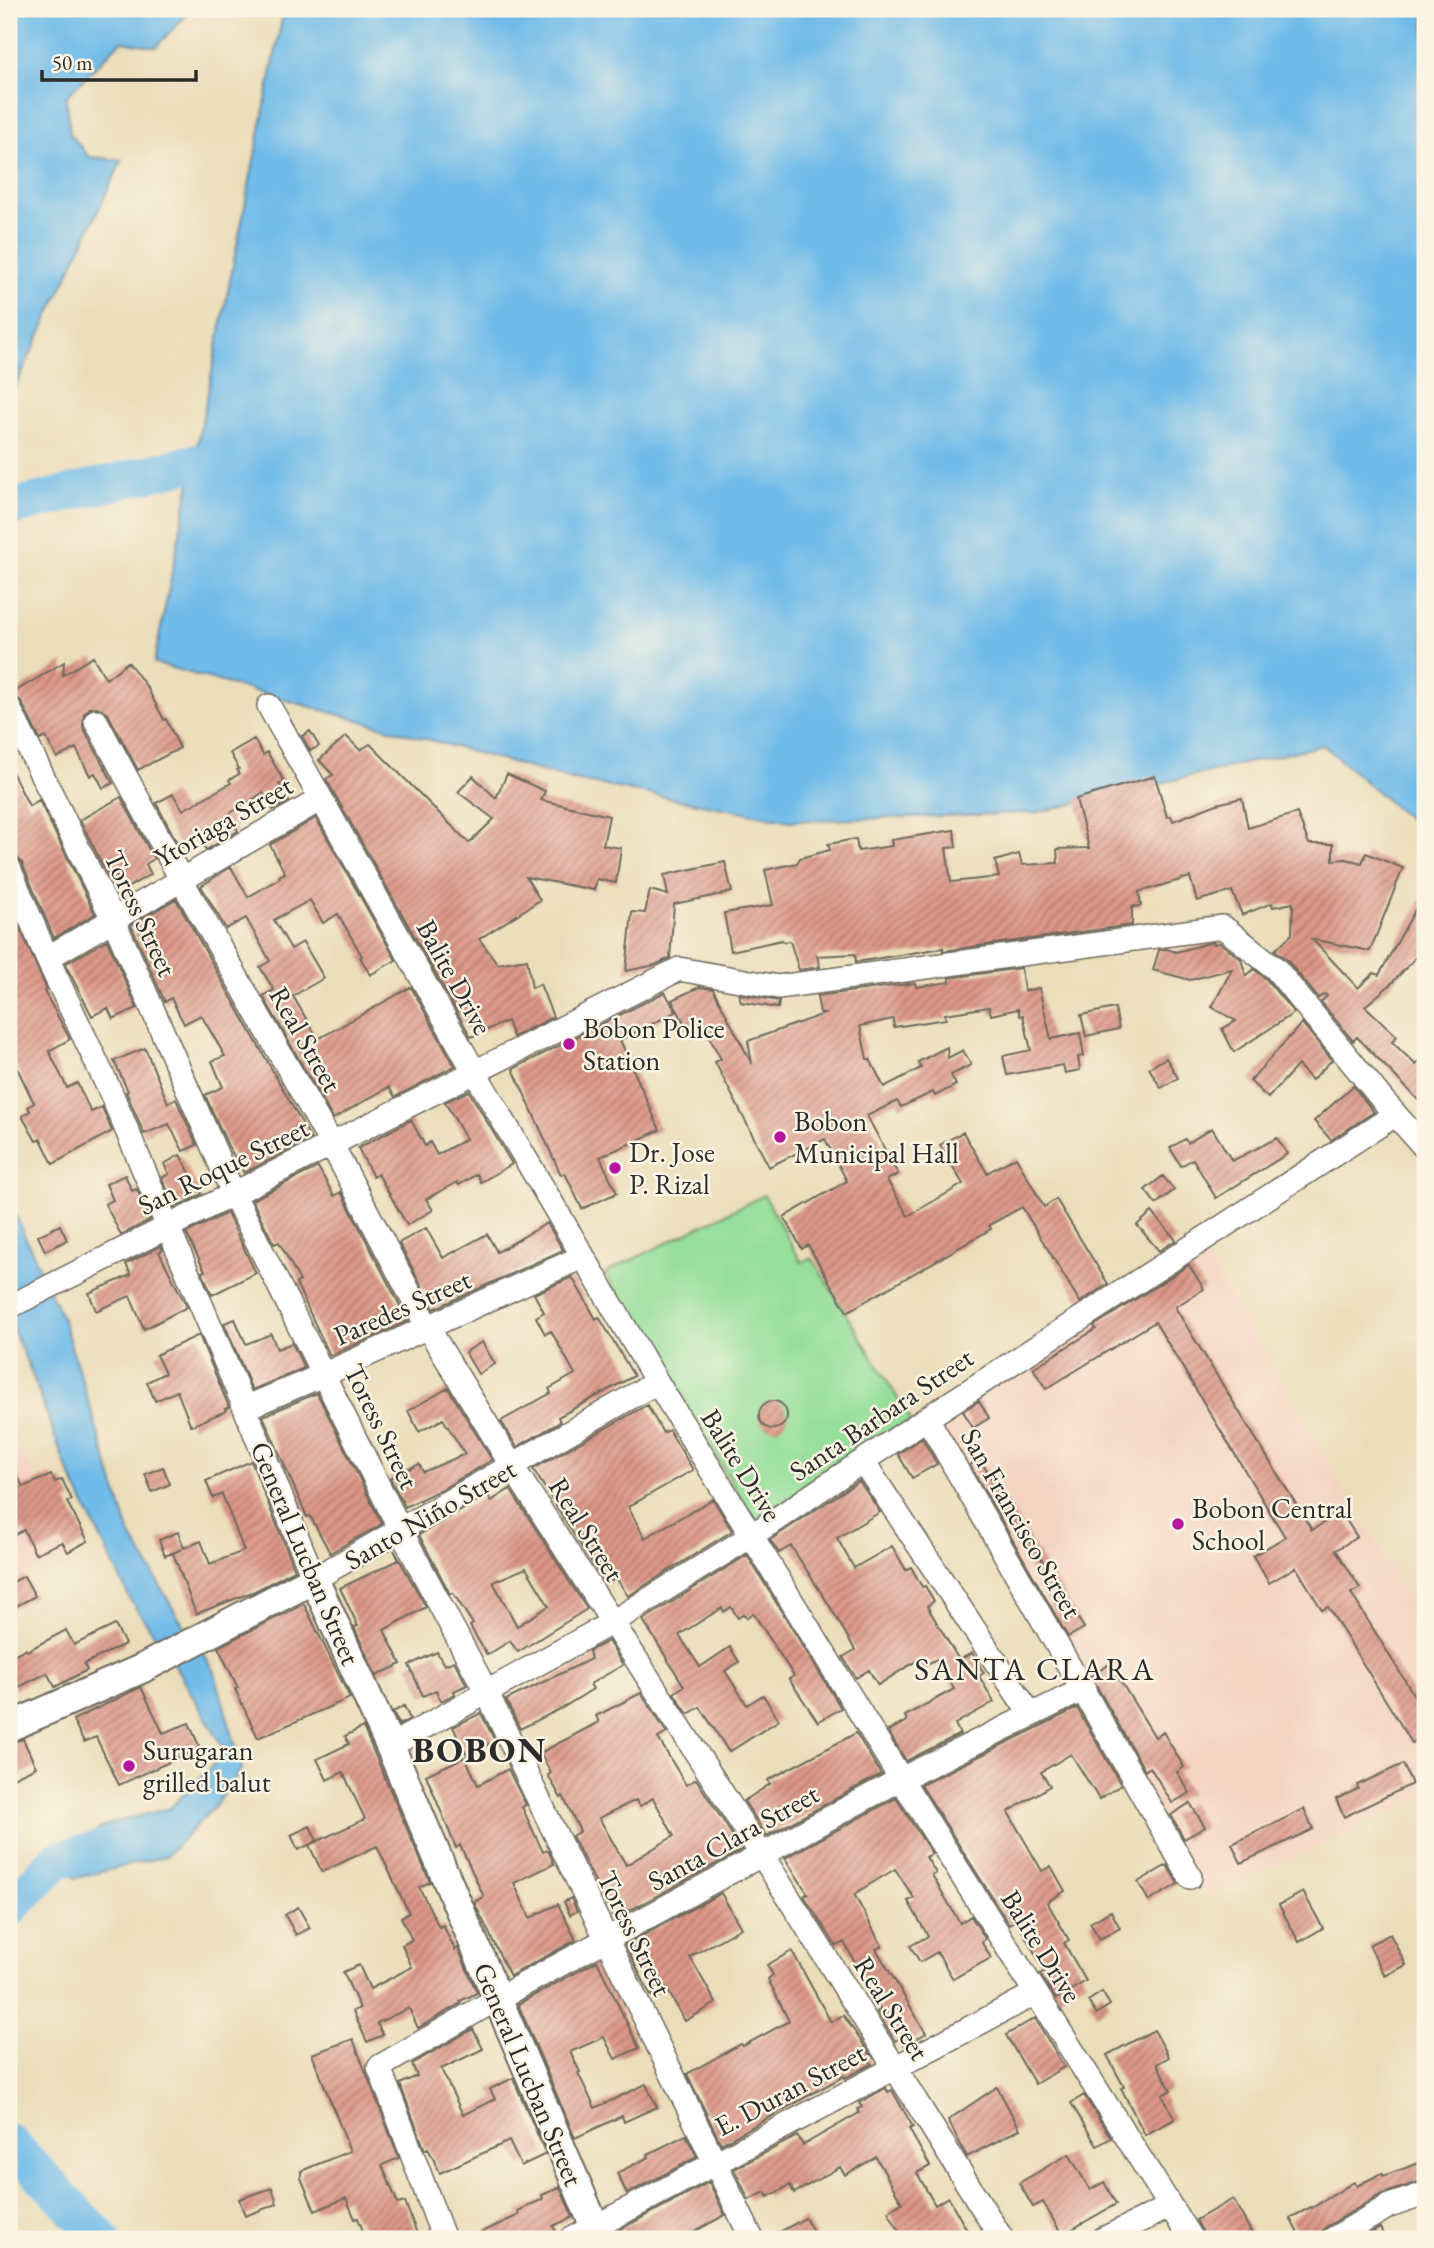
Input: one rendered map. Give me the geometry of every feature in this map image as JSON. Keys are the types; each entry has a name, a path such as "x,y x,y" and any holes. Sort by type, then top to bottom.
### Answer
{"street":[{"name":"Balite Drive","path":"269,706 474,1072 657,1382 901,1779 1191,2239"},
{"name":"Toress Street","path":"9,708 113,919 234,1195 401,1531 487,1693 752,2239"},
{"name":"Real Street","path":"96,721 182,881 332,1145 428,1328 512,1466 762,1855 1002,2239"},
{"name":"Ytoriaga Street","path":"47,958 321,799"},
{"name":"General Lucban Street","path":"9,868 47,958 111,1093 245,1408 314,1579 390,1746 497,1999 589,2235"},
{"name":"San Roque Street","path":"9,1307 679,969 778,987 1223,927 1276,969 1395,1115"},
{"path":"1395,1115 1425,1147"},
{"name":"Santa Barbara Street","path":"390,1746 611,1623 751,1536 927,1418 1395,1115"},
{"name":"Paredes Street","path":"245,1408 582,1257"},
{"name":"Santo Niño Street","path":"10,1722 141,1669 314,1579 657,1382"},
{"name":"San Francisco Street","path":"927,1418 1190,1877"},
{"path":"863,1463 1031,1715"},
{"name":"Santa Clara Street","path":"444,2239 379,2067 497,1999 901,1779 1084,1689"},
{"name":"E. Duran Street","path":"589,2235 714,2164 1036,1993"},
{"path":"1333,2239 1389,2206 1425,2194"},
{"path":"1103,2239 1169,2207"}],"shaded area":[{"name":"Bobon Central School","path":"1202,1250 1425,1626 1425,1797 1208,1897 933,1422"},
{"path":"17,1442 75,1552 9,1584 9,1447"}],"green space":[{"path":"764,1195 801,1262 812,1258 911,1420 755,1521 605,1273"}],"water":[{"path":"18,9 187,9 189,12 156,47 121,41 66,97 70,134 89,157 122,160 9,400 9,12"},
{"path":"284,9 1425,9 1425,833 1323,745 1035,813 791,821 569,779 154,663"},
{"path":"9,1201 63,1320 129,1532 178,1617 214,1670 242,1768 217,1804 166,1856 76,1878 57,1860 105,1825 170,1808 226,1752 168,1654 131,1601 65,1464 9,1320"}],"building":[{"path":"93,657 106,679 128,662 147,687 180,748 138,770 108,714 97,707 90,708 84,714 83,727 113,783 103,788 95,773 90,776 76,748 57,758 46,737 40,740 21,701 11,694 64,662 63,675"},
{"path":"310,731 319,746 310,751 302,736"},
{"path":"346,736 360,750 370,744 469,843 494,819 458,792 473,776 496,798 507,774 545,791 541,800 609,816 603,845 621,848 616,883 597,879 594,890 526,877 540,900 479,939 498,964 527,959 532,988 540,984 553,1017 513,1037 507,1021 471,1037 326,779 333,775 319,760"},
{"path":"254,739 263,755 267,752 284,781 279,784 289,802 273,810 263,793 229,814 238,831 206,850 199,837 180,848 156,803 173,794 183,810 231,783 229,780 239,774 239,769 230,753"},
{"path":"9,766 29,806 39,800 95,914 54,938 22,863 9,854"},
{"path":"1155,776 1167,817 1171,816 1173,821 1217,804 1242,798 1248,828 1297,813 1309,844 1333,844 1333,860 1346,859 1362,863 1366,853 1403,868 1370,951 1312,939 1358,988 1374,973 1379,975 1425,892 1425,958 1417,956 1390,985 1365,1006 1397,1036 1392,1042 1416,1065 1425,1055 1425,1107 1357,1037 1353,1041 1321,1002 1327,996 1325,994 1318,998 1287,960 1275,950 1292,934 1293,903 1273,907 1272,903 1242,915 1232,891 1197,901 1190,877 1139,892 1141,906 1132,907 1132,925 943,951 943,948 856,962 855,954 817,956 820,967 799,970 790,941 782,940 731,951 724,913 773,905 765,870 797,863 800,858 830,850 828,844 856,839 858,851 892,846 891,840 954,830 956,847 946,848 951,882 999,877 995,861 1019,854 1022,865 1058,863 1057,849 1089,848 1076,799"},
{"path":"121,797 154,859 146,864 151,874 125,889 114,873 108,876 80,820"},
{"path":"316,818 396,960 370,975 338,914 323,923 310,900 274,920 291,949 303,942 324,978 293,996 318,1039 411,987 455,1066 395,1097 389,1087 333,1119 263,996 274,990 260,967 270,961 246,918 226,929 201,886 231,867 248,897 285,873 270,845"},
{"path":"725,862 732,892 674,904 670,958 655,965 626,971 632,912 645,913 650,890 668,895 664,875"},
{"path":"176,899 311,1139 244,1173 228,1146 205,1095 223,1087 212,1061 225,1056 201,1015 184,1024 171,998 165,1002 131,925"},
{"path":"9,903 47,990 44,991 70,1039 49,1051 67,1088 77,1083 91,1112 102,1107 112,1131 53,1164 41,1139 36,1141 22,1116 30,1111 28,1107 34,1103 16,1066 9,1070"},
{"path":"107,940 137,1008 113,1019 108,1008 92,1016 65,964"},
{"path":"1213,942 1220,943 1241,959 1246,976 1254,969 1266,979 1294,1013 1234,1052 1222,1029 1236,1021 1212,1007 1232,969 1190,980 1153,970 1159,950 1176,952"},
{"path":"1021,968 1024,991 1039,988 1051,1039 1080,1033 1084,1056 1078,1057 1080,1070 1065,1073 1063,1065 1007,1075 1003,1056 1031,1050 1023,1015 1020,1016 1018,1009 991,1015 989,1007 945,1014 946,1019 894,1027 893,1019 860,1026 867,1059 870,1059 884,1087 921,1068 918,1062 947,1047 948,1058 963,1050 971,1065 951,1075 956,1085 935,1096 933,1092 901,1107 897,1101 867,1116 898,1174 887,1180 908,1216 963,1184 940,1145 963,1132 987,1173 1016,1157 1044,1207 1056,1199 1108,1284 1080,1302 1022,1207 989,1225 991,1229 847,1312 808,1245 802,1249 784,1217 847,1181 825,1139 769,1167 715,1062 721,1059 706,1031 692,1038 672,1000 699,987 713,989 752,1064 748,1041 824,1014 820,1013 817,996 915,983 916,987 950,982 949,978"},
{"path":"665,992 676,1012 620,1040 660,1130 600,1157 617,1193 582,1209 565,1173 561,1175 513,1069"},
{"path":"739,994 779,1001 778,1008 741,1002"},
{"path":"1115,1008 1119,1029 1086,1036 1081,1015"},
{"path":"1302,1023 1332,1060 1312,1080 1298,1065 1268,1098 1250,1081"},
{"path":"145,1048 168,1103 176,1099 197,1145 183,1151 169,1124 144,1134 114,1061"},
{"path":"1166,1058 1178,1078 1161,1088 1149,1068"},
{"path":"1353,1086 1374,1112 1331,1140 1314,1121"},
{"path":"469,1091 512,1164 481,1182 477,1174 426,1199 433,1210 407,1225 378,1174 373,1177 358,1148 411,1120 425,1146 430,1142 437,1155 466,1139 445,1102"},
{"path":"1212,1128 1232,1161 1277,1138 1287,1154 1216,1198 1193,1159 1181,1166 1170,1148 1185,1139 1188,1143"},
{"path":"180,1155 202,1194 175,1208 162,1178 169,1174 164,1164"},
{"path":"318,1167 334,1196 341,1192 408,1321 330,1356 296,1283 300,1281 279,1242 274,1244 252,1200"},
{"path":"125,1175 132,1191 137,1189 150,1220 121,1235 105,1204 113,1200 106,1184"},
{"path":"1163,1176 1174,1190 1156,1204 1145,1190"},
{"path":"1152,1212 1176,1240 1159,1251 1137,1225"},
{"path":"227,1213 256,1273 212,1295 202,1272 205,1271 186,1233"},
{"path":"547,1223 563,1250 434,1309 399,1243 426,1228 443,1258 487,1234 497,1252"},
{"path":"60,1225 67,1240 45,1251 38,1236"},
{"path":"161,1246 163,1250 159,1252 187,1307 144,1329 130,1296 96,1311 89,1293 131,1275 126,1264"},
{"path":"1189,1265 1204,1289 1175,1307 1312,1530 1341,1512 1357,1537 1336,1550 1360,1588 1351,1593 1425,1713 1425,1735 1412,1743 1328,1607 1322,1610 1296,1567 1269,1583 1253,1556 1285,1537 1155,1322 1046,1389 1033,1368 1096,1329 1094,1326"},
{"path":"572,1277 634,1376 558,1417 560,1422 517,1447 501,1421 551,1393 549,1389 575,1374 551,1331 545,1334 536,1317 544,1312 534,1294"},
{"path":"235,1319 246,1344 271,1334 277,1349 292,1343 304,1368 252,1390 224,1323"},
{"path":"199,1335 229,1407 226,1411 191,1426 177,1391 155,1401 147,1382 165,1373 156,1355"},
{"path":"482,1342 495,1364 478,1374 465,1352"},
{"path":"448,1388 492,1460 405,1507 390,1478 419,1464 423,1472 465,1454 443,1419 419,1432 408,1411"},
{"path":"317,1393 382,1524 330,1553 310,1516 307,1517 263,1416"},
{"path":"773,1401 783,1405 787,1415 783,1425 773,1429 763,1425 759,1415 763,1405"},
{"path":"979,1401 989,1418 973,1428 963,1411"},
{"path":"647,1405 663,1433 669,1430 693,1470 628,1507 645,1538 713,1499 732,1531 628,1596 616,1578 605,1584 533,1469"},
{"path":"922,1438 937,1464 912,1478 898,1454"},
{"path":"9,1460 23,1487 51,1475 55,1482 62,1479 72,1500 67,1502 88,1541 68,1552 62,1542 35,1554 24,1530 9,1538"},
{"path":"980,1460 1084,1628 1068,1637 970,1465"},
{"path":"251,1461 295,1570 255,1591 196,1614 173,1553 182,1549 165,1556 159,1540 178,1532 184,1548 201,1541 210,1564 244,1551 222,1494 213,1498 206,1481"},
{"path":"163,1467 170,1484 152,1492 145,1474"},
{"path":"859,1481 880,1512 837,1538 854,1568 892,1546 906,1570 911,1567 934,1601 927,1606 959,1660 972,1653 984,1673 979,1676 994,1702 955,1724 960,1734 906,1761 888,1731 907,1721 905,1716 954,1689 937,1659 925,1665 921,1658 878,1685 869,1670 856,1678 843,1657 855,1650 831,1608 791,1546 779,1553 770,1540"},
{"path":"510,1489 587,1609 518,1652 510,1641 487,1655 470,1626 473,1624 453,1593 450,1594 419,1535 488,1495 491,1501","holes":["526,1568 549,1606 517,1626 493,1582"]},
{"path":"394,1550 426,1607 384,1630 401,1664 376,1676 354,1627 358,1626 340,1588 399,1560"},
{"path":"747,1555 841,1708 818,1722 789,1679 794,1676 753,1613 747,1618 744,1614 738,1618 731,1607 724,1612 722,1608 679,1635 700,1667 730,1647 739,1662 725,1671 747,1705 763,1695 779,1720 729,1752 700,1707 688,1714 674,1693 684,1686 643,1620"},
{"path":"24,1576 35,1596 9,1610 9,1584"},
{"path":"304,1604 350,1698 258,1738 218,1647"},
{"path":"115,1625 125,1644 84,1664 87,1670 55,1687 47,1673 15,1689 9,1677 9,1657 25,1649 27,1651 66,1630 74,1645"},
{"path":"608,1641 623,1665 590,1684 593,1689 520,1729 506,1700 591,1659 589,1651"},
{"path":"437,1652 444,1665 454,1661 467,1685 441,1701 436,1690 423,1696 409,1665"},
{"path":"1110,1664 1155,1737 1163,1732 1184,1767 1177,1772 1190,1793 1172,1803 1150,1767 1145,1771 1091,1676"},
{"path":"141,1687 163,1733 189,1723 200,1748 119,1785 96,1737 84,1742 73,1720"},
{"path":"641,1693 667,1733 658,1738 686,1785 696,1779 742,1850 614,1919 572,1836 580,1831 563,1796 561,1798 548,1775 551,1773 540,1753 599,1722 596,1716","holes":["653,1798 674,1836 626,1865 599,1818 636,1800 640,1806"]},
{"path":"404,1706 410,1719 399,1725 393,1712"},
{"path":"1077,1708 1121,1785 1099,1799 1071,1754 1041,1772 1050,1786 1008,1812 1042,1871 1051,1866 1065,1891 1047,1902 1069,1940 1064,1943 1086,1981 1056,1999 1040,1974 1045,1971 1016,1920 1009,1924 921,1785"},
{"path":"481,1713 495,1741 467,1755 453,1727"},
{"path":"363,1727 430,1882 419,1887 439,1927 443,1925 455,1950 458,1948 477,1993 418,2028 409,2008 377,2023 383,2035 367,2042 353,2011 360,2008 343,1972 359,1965 370,1989 412,1967 402,1945 412,1940 401,1917 409,1913 377,1846 322,1872 309,1845 365,1819 343,1772 327,1780 317,1759 349,1744 345,1736"},
{"path":"856,1733 881,1774 767,1836 744,1801 770,1784 768,1780"},
{"path":"23,1739 36,1767 9,1780 9,1743"},
{"path":"465,1757 478,1785 508,1769 526,1805 522,1807 543,1852 548,1850 554,1864 514,1883 530,1918 558,1904 576,1940 510,1976 474,1902 484,1897 460,1845 456,1848 426,1775"},
{"path":"1403,1764 1412,1784 1344,1817 1336,1799 1358,1789 1357,1785"},
{"path":"896,1798 932,1854 926,1857 936,1873 932,1875 960,1923 971,1916 985,1938 982,1943 991,1958 953,1979 937,1952 920,1962 910,1946 928,1936 908,1901 914,1898 895,1869 854,1894 882,1946 876,1949 926,2033 905,2046 900,2038 895,2041 877,2012 881,2010 844,1942 836,1946 804,1896 808,1894 785,1858"},
{"path":"1190,1803 1205,1827 1184,1839 1171,1815"},
{"path":"1304,1809 1313,1829 1241,1863 1232,1844"},
{"path":"310,1826 317,1841 298,1850 291,1835"},
{"path":"1167,1865 1178,1884 1149,1901 1138,1882"},
{"path":"1303,1892 1323,1928 1299,1942 1279,1905"},
{"path":"721,1893 741,1928 690,1957 716,2003 685,2021 666,1987 651,1996 625,1945"},
{"path":"571,1898 577,1911 570,1915 564,1902"},
{"path":"298,1907 310,1928 296,1935 285,1915"},
{"path":"1111,1911 1120,1928 1100,1939 1090,1923"},
{"path":"1390,1934 1406,1965 1385,1976 1369,1945"},
{"path":"792,1951 831,2022 843,2015 871,2055 868,2057 872,2064 845,2078 844,2076 721,2144 687,2074 789,2021 768,1979 773,1975 767,1965"},
{"path":"597,1961 639,2048 615,2059 604,2037 570,2052 580,2072 578,2073 595,2108 646,2084 657,2107 624,2122 622,2116 575,2138 518,2004"},
{"path":"1102,1992 1110,2005 1096,2014 1088,2001"},
{"path":"1035,2018 1064,2067 1035,2084 1006,2035"},
{"path":"473,2029 483,2049 441,2069 463,2115 495,2099 490,2089 513,2078 546,2154 521,2166 509,2141 440,2173 428,2148 425,2150 400,2084 417,2076 412,2064"},
{"path":"1154,2030 1169,2057 1157,2064 1171,2090 1162,2095 1175,2119 1145,2135 1107,2055"},
{"path":"353,2039 399,2158 382,2165 398,2204 405,2202 419,2239 366,2239 346,2198 315,2211 301,2178 301,2171 350,2151 312,2054"},
{"path":"997,2087 1020,2129 967,2157 948,2120"},
{"path":"886,2088 888,2092 892,2090 913,2127 909,2129 930,2166 917,2173 935,2205 948,2197 972,2239 903,2239 888,2211 902,2203 876,2157 845,2175 840,2167 794,2193 790,2185 768,2197 765,2192 749,2200 734,2169 797,2136 803,2145 859,2113 858,2109 862,2107 859,2103"},
{"path":"1084,2095 1111,2138 1097,2146 1071,2103"},
{"path":"686,2135 697,2157 627,2194 617,2173"},
{"path":"1069,2154 1090,2190 1104,2182 1116,2204 1062,2235 1043,2202 1033,2207 1019,2183"},
{"path":"1425,2161 1425,2180 1382,2194 1326,2227 1319,2239 1301,2239 1290,2218 1354,2182 1357,2186 1382,2173 1383,2176"},
{"path":"709,2182 725,2215 695,2231 699,2239 621,2239 617,2231"},
{"path":"560,2187 573,2217 553,2226 558,2235 549,2239 467,2239 519,2215 518,2211"},
{"path":"272,2188 277,2204 245,2216 239,2199"},
{"path":"1233,2199 1255,2239 1206,2239 1196,2220"},
{"path":"805,2218 818,2239 767,2239"},
{"path":"1380,2228 1385,2239 1360,2239"}],"waterway":[{"path":"9,508 193,463"},
{"path":"9,1909 57,1860 104,1848"},
{"path":"9,2142 102,2239"}],"place":[{"name":"Bobon Police Station","path":"569,1044"},
{"name":"Bobon Municipal Hall","path":"780,1137"},
{"name":"Dr. Jose P. Rizal","path":"615,1168"},
{"name":"Bobon Central School","path":"1178,1524"},
{"name":"Surugaran grilled balut","path":"129,1766"}],"district":[{"name":"SANTA CLARA","path":"1035,1669"},
{"name":"BOBON","path":"480,1750"}]}
